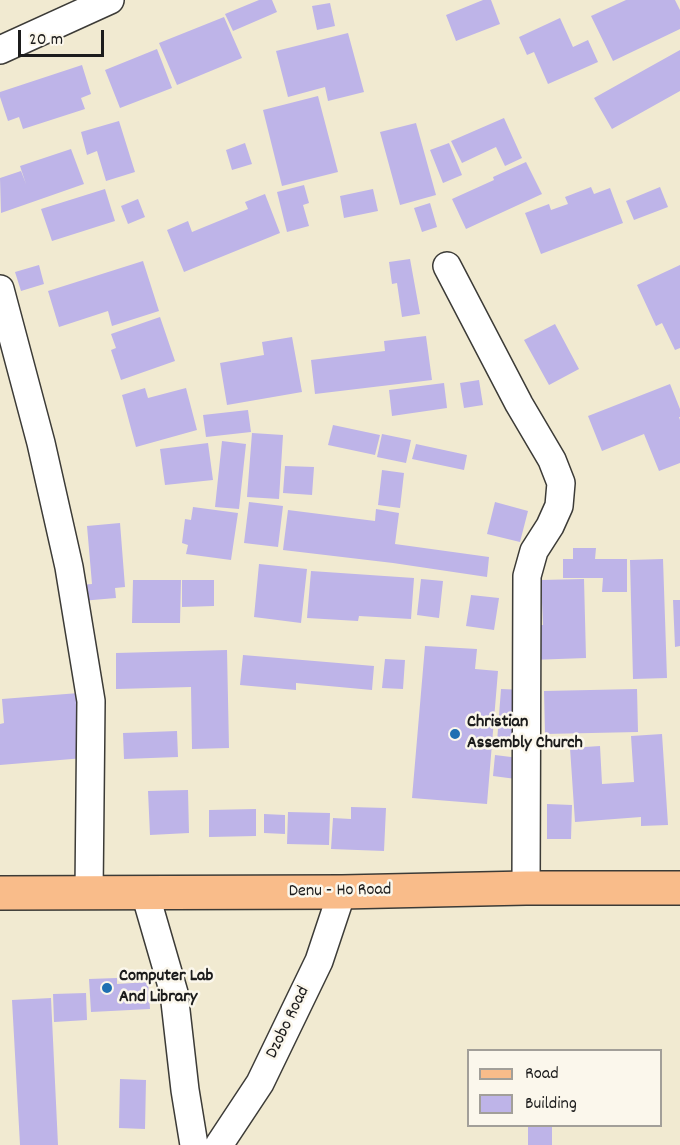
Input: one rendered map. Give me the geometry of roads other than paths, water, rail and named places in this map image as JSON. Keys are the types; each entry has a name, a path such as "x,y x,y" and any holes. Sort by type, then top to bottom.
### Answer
{"main road":[{"name":"Denu - Ho Road","path":"0,893 680,888"}],"street":[{"path":"0,50 110,0"},
{"path":"447,266 519,404 552,460 561,483 559,506 534,551 527,576 526,888"},
{"path":"0,289 69,567 91,701 89,891"},
{"name":"Dzobo Road","path":"219,1145 260,1083 319,961 342,892"},
{"path":"145,893 174,993 194,1145"}],"place":[{"name":"Christian Assembly Church","path":"455,734"},
{"name":"Computer Lab And Library","path":"107,988"}]}
